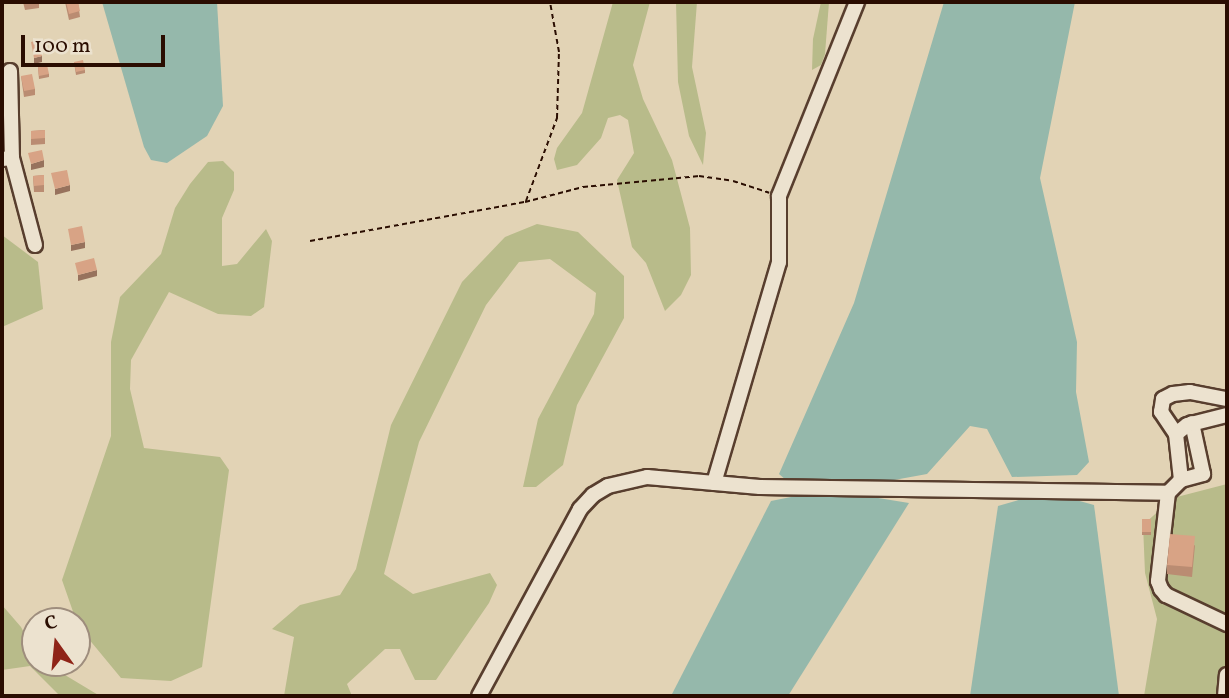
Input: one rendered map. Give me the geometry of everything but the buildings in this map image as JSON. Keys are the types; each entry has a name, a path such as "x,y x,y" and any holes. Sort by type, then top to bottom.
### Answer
{"street":[{"path":"714,483 779,262 779,196 857,2"},
{"path":"10,71 7,158 35,245"},
{"path":"1181,480 1176,434 1161,412 1163,399 1172,394 1190,392 1227,399"},
{"path":"1176,434 1192,423 1227,415"},
{"path":"1192,423 1203,474 1181,480 1168,493 1158,581 1166,595 1227,624"},
{"path":"479,696 580,509 593,495 608,486 648,477 828,488 1168,493"},
{"path":"1225,696 1227,675"}],"path":[{"path":"525,202 557,118 559,52 550,2"},
{"path":"310,241 525,202 583,187 699,176 733,181 779,196"}],"green space":[{"path":"613,2 650,2 633,65 643,99 672,160 690,228 691,275 681,295 665,311 646,263 632,247 617,180 634,153 628,120 620,115 608,118 601,138 577,165 557,170 554,159 557,148 582,113"},
{"path":"676,2 697,2 692,67 706,133 703,165 689,136 678,82"},
{"path":"821,2 829,2 825,54 821,65 812,70 813,39"},
{"path":"223,161 234,172 234,190 222,218 222,266 237,264 266,229 272,241 264,307 251,316 218,314 169,292 131,360 130,389 144,448 220,457 229,470 202,667 171,681 121,678 91,642 91,607 71,607 62,580 111,436 111,342 120,297 161,254 175,208 208,162"},
{"path":"537,224 578,232 624,276 624,318 577,405 563,465 536,487 523,487 538,419 594,314 596,293 550,259 519,262 486,305 419,442 384,574 413,594 490,573 497,585 489,603 436,680 415,680 400,649 385,649 347,684 352,696 284,696 294,637 272,629 300,605 340,595 356,569 391,425 462,282 505,237"},
{"path":"2,235 38,262 43,309 2,327"},
{"path":"1227,484 1227,696 1144,696 1157,619 1145,573 1143,525 1173,498"},
{"path":"2,605 21,627 21,667 2,670"},
{"path":"41,677 68,677 100,696 60,696"}],"shaded area":[{"path":"102,2 217,2 223,106 207,136 167,163 151,160 144,147"},
{"path":"944,2 1075,2 1040,178 1077,342 1076,392 1089,462 1077,475 1012,477 987,429 970,426 927,474 894,480 786,480 779,474 854,303"},
{"path":"796,496 872,497 909,503 788,696 671,696 771,501"},
{"path":"1022,499 1076,500 1094,505 1119,696 970,696 998,506"}]}
